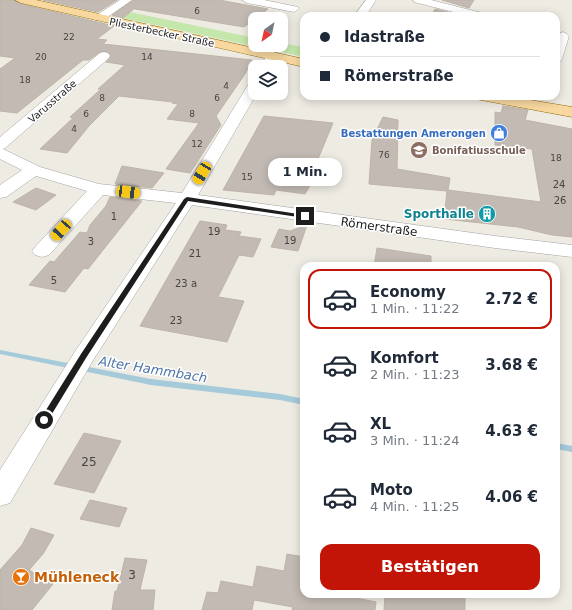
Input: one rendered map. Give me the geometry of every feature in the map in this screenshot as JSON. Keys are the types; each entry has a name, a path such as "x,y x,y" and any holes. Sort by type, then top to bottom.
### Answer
{"main road":[{"name":"Pliesterbecker Straße","path":"21,0 99,18 248,47"},
{"name":"Pliesterbecker Straße","path":"261,52 267,60"},
{"name":"Pliesterbecker Straße","path":"288,63 300,63"},
{"path":"504,100 572,112"}],"street":[{"path":"99,18 127,0"},
{"path":"247,0 294,9"},
{"path":"288,15 302,0"},
{"path":"363,12 371,0"},
{"path":"418,0 466,12"},
{"path":"425,12 430,3"},
{"path":"560,48 564,36"},
{"name":"Varusstraße","path":"0,145 104,56"},
{"path":"0,494 80,362 187,199 248,97"},
{"name":"Römerstraße","path":"0,153 34,170 67,181 99,188 187,199 379,227 572,251"},
{"path":"0,193 34,170"},
{"path":"42,251 99,188"}],"green space":[{"path":"120,10 248,37 248,45 114,16"},
{"path":"288,44 300,46 300,56 282,52 288,52"}],"building":[{"path":"0,0 14,0 21,4 114,26 97,39 107,40 103,44 252,60 248,60 248,68 245,74 216,116 221,125 190,173 166,169 199,123 167,119 178,104 172,103 173,102 119,96 89,126 67,153 40,149 73,118 70,117 101,89 98,89 125,65 106,62 111,55 108,52 100,52 89,60 83,60 17,113 0,111 0,69 15,58 0,56"},
{"path":"43,0 117,0 98,12"},
{"path":"133,0 219,0 268,9 264,12 248,12 248,24 244,27 135,8 123,18 112,15"},
{"path":"442,0 474,0 469,8"},
{"path":"435,9 447,12 433,12"},
{"path":"503,106 528,110 525,120 572,129 572,237 552,235 518,227 444,219 447,191 369,184 372,140 383,117 398,120 397,169 450,178 448,190 541,202 532,149 495,145 495,112 501,113"},
{"path":"264,116 333,123 310,178 314,179 305,194 276,190 274,195 223,190"},
{"path":"122,166 164,173 152,188 115,184"},
{"path":"36,188 56,195 36,210 13,202"},
{"path":"110,197 142,201 88,269 84,268 65,292 29,285 50,261 54,262 80,232 87,233 90,225 106,206"},
{"path":"200,221 227,225 225,230 241,232 239,236 261,239 253,257 239,255 218,297 244,301 227,342 140,326"},
{"path":"307,225 298,251 271,247 279,229 290,231"},
{"path":"377,248 431,256 431,262 375,262"},
{"path":"84,433 121,441 94,493 54,484"},
{"path":"90,500 127,508 119,527 80,519"},
{"name":"Mühleneck","path":"31,528 54,535 43,554 29,570 53,584 32,610 0,610 0,570 22,545"},
{"path":"287,554 300,556 300,598 356,598 376,602 375,610 292,610 293,607 254,600 252,610 202,610 207,592 218,593 221,581 253,587 257,566 284,571"},
{"path":"125,558 147,560 140,590 155,590 153,610 112,610 115,591 117,591"},
{"path":"385,598 465,598 465,610 384,610"}],"waterway":[{"name":"Alter Hammbach","path":"0,352 151,382 280,397 300,401"},
{"name":"Alter Hammbach","path":"560,447 572,449"}],"place":[{"name":"Bestattungen Amerongen","path":"499,133"},
{"name":"Bonifatiusschule","path":"419,150"},
{"name":"Sporthalle","path":"487,214"},
{"name":"Mühleneck","path":"21,577"}],"route":[{"path":"44,420 187,199 305,216"}]}
